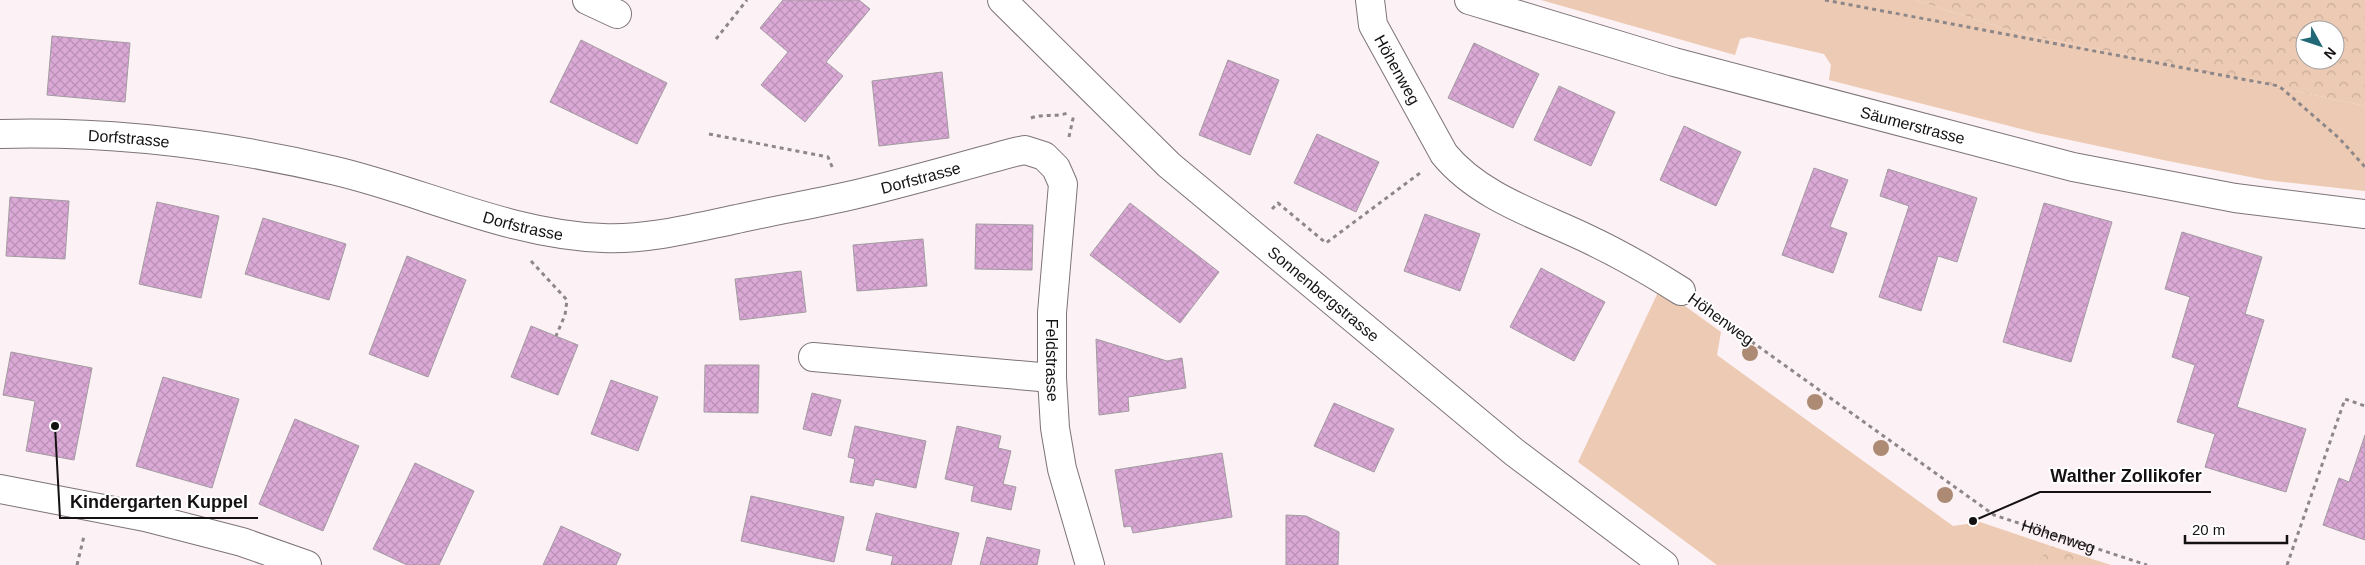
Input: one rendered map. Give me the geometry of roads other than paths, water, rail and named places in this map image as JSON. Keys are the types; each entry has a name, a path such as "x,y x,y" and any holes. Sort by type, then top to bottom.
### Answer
{"street":[{"path":"587,0 617,14"},
{"name":"Sonnenbergstrasse","path":"1002,0 1169,165 1514,452 1664,565"},
{"name":"Höhenweg","path":"1370,0 1373,25 1444,154 1458,171 1478,186 1591,240 1682,291"},
{"name":"Säumerstrasse","path":"1469,0 1674,62 2073,167 2226,196 2365,214"},
{"name":"Dorfstrasse","path":"0,134 53,133 203,145 336,171 521,226 563,235 604,239 648,236 845,197 1024,150 1044,156"},
{"name":"Feldstrasse","path":"1044,156 1056,168 1063,184 1064,193 1052,313 1052,378 1055,428 1062,469 1090,565"},
{"path":"813,357 1052,378"},
{"path":"0,489 146,516 242,542 307,565"}],"place":[{"name":"Kindergarten Kuppel","path":"55,426"},
{"name":"Walther Zollikofer","path":"1973,521"}]}
